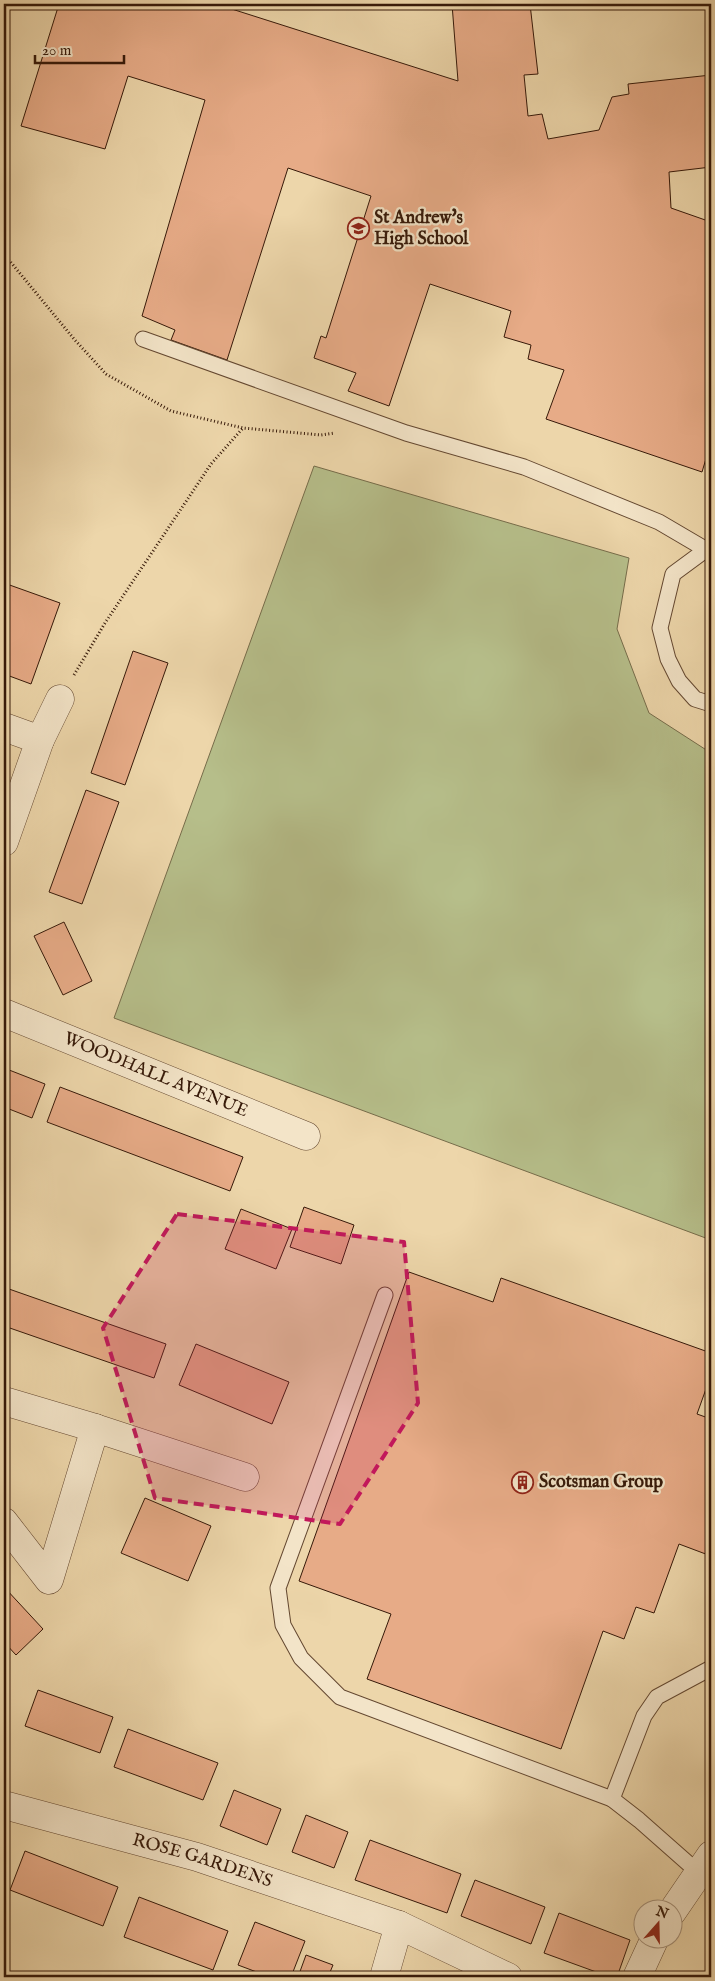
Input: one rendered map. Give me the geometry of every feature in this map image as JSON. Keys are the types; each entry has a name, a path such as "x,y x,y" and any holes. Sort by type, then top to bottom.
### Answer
{"street":[{"path":"4,842 40,740 60,699"},
{"path":"4,727 40,740"},
{"name":"WOODHALL AVENUE","path":"4,1013 306,1136"},
{"path":"4,1401 95,1428 245,1477"},
{"path":"4,1522 49,1580 95,1428"},
{"name":"ROSE GARDENS","path":"4,1805 197,1857 399,1925 508,1977"},
{"path":"682,1898 705,1864"},
{"path":"384,1977 399,1925"},
{"path":"638,1977 650,1948"}],"lane":[{"path":"143,339 406,433 524,467 659,522 708,547 673,574 660,628 668,659 679,681 695,699 711,704"},
{"path":"385,1295 278,1588 283,1624 301,1658 340,1698 612,1799 639,1820 705,1864"},
{"path":"612,1799 644,1716 657,1697 711,1668"}],"path":[{"path":"4,254 74,339 106,374 171,411 243,428 321,436 340,432 363,417"},
{"path":"60,699 105,623 211,464 243,428"}],"highlighted area":[{"path":"177,1214 404,1242 418,1403 340,1524 155,1498 103,1328"}],"green space":[{"path":"314,466 629,558 617,629 649,713 711,753 711,1240 114,1018"}],"building":[{"path":"59,4 216,4 458,81 452,4 530,4 538,74 524,75 528,116 542,114 548,139 599,130 612,97 629,94 628,84 711,75 711,167 669,172 671,208 711,222 711,442 702,472 546,419 564,370 528,359 531,345 504,337 511,311 430,284 389,406 348,391 356,373 314,358 321,336 326,338 371,196 288,168 227,360 171,340 175,330 142,316 205,100 128,76 105,149 21,126"},
{"path":"4,583 60,603 31,684 4,674"},
{"path":"133,651 168,663 125,785 91,773"},
{"path":"86,790 119,802 82,904 49,892"},
{"path":"64,922 92,981 63,995 34,936"},
{"path":"4,1068 45,1084 32,1118 4,1107"},
{"path":"60,1087 243,1157 230,1191 47,1122"},
{"path":"304,1207 354,1225 341,1264 290,1247"},
{"path":"241,1209 292,1229 276,1269 225,1249"},
{"name":"Scotsman Group","path":"409,1272 493,1302 501,1278 711,1353 711,1375 697,1414 711,1419 711,1556 679,1544 654,1613 636,1607 624,1639 603,1631 561,1749 367,1679 391,1614 299,1581"},
{"path":"9,1289 166,1344 154,1378 4,1326 4,1303"},
{"path":"196,1344 289,1382 272,1424 179,1385"},
{"path":"145,1498 211,1526 188,1581 121,1553"},
{"path":"5,1588 43,1629 16,1655 4,1642"},
{"path":"38,1690 113,1717 100,1753 25,1726"},
{"path":"128,1729 218,1763 203,1800 114,1767"},
{"path":"234,1790 281,1809 267,1845 220,1826"},
{"path":"306,1815 348,1832 334,1868 292,1852"},
{"path":"370,1840 461,1874 447,1913 355,1880"},
{"path":"25,1851 118,1887 103,1926 10,1890"},
{"path":"475,1880 545,1907 531,1944 461,1916"},
{"path":"139,1897 228,1931 213,1970 124,1937"},
{"path":"559,1913 630,1940 617,1977 610,1977 544,1953"},
{"path":"255,1922 305,1941 291,1977 270,1977 238,1965"},
{"path":"306,1955 333,1965 328,1977 298,1977"}],"place":[{"name":"St Andrew's High School","path":"358,228"},
{"name":"Scotsman Group","path":"523,1482"}]}
